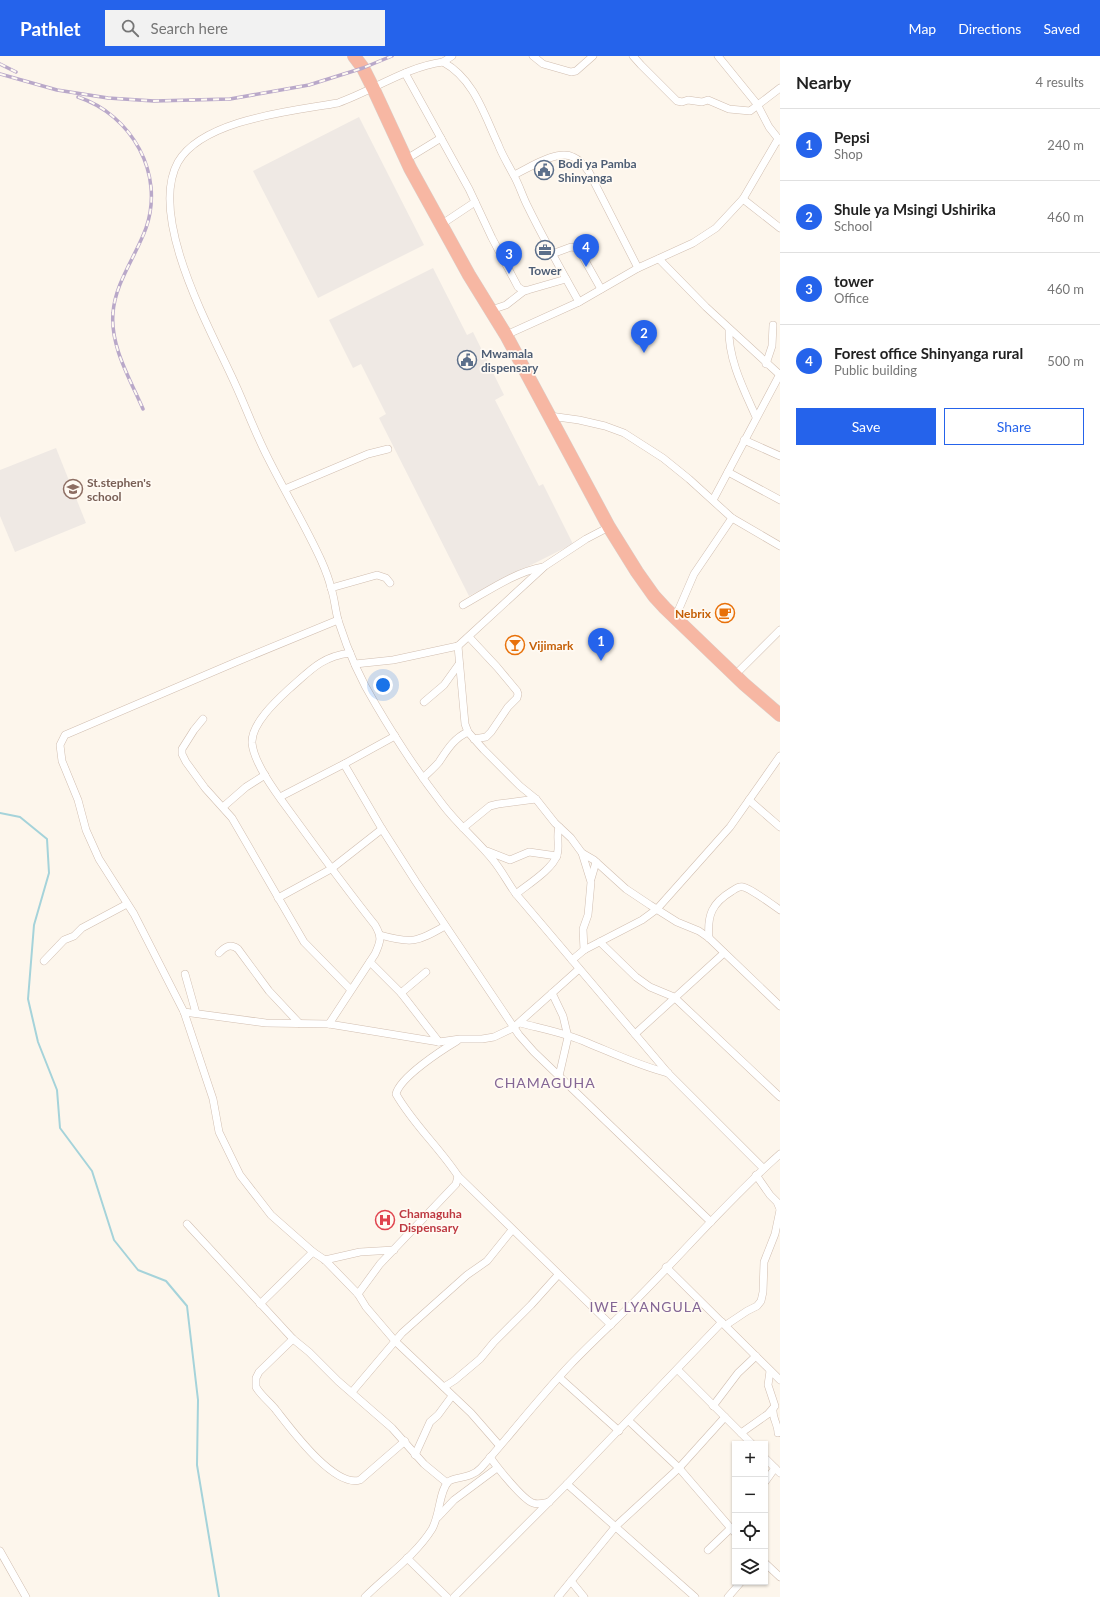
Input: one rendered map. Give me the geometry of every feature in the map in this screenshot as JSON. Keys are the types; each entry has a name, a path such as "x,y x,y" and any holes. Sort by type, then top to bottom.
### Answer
{"highway":[{"path":"354,56 363,68 406,160 469,275 506,335 609,527 637,572 654,596 735,675 780,715"}],"street":[{"path":"452,56 443,62 418,66 338,103 246,120 219,130 203,138 187,150 177,165 172,178 170,209 183,268 267,456 321,561 332,588 338,620 350,653 374,702 395,736 444,807 494,861 516,894 579,969 668,1073 764,1168"},
{"path":"533,56 543,64 571,72 576,71 593,56"},
{"path":"633,56 677,101 682,102 688,100 702,102 708,100 729,109 750,111 757,104 780,88"},
{"path":"506,335 579,302 638,268 705,236 716,228 744,199 779,140 757,104 727,64 718,56"},
{"path":"443,62 458,72 482,106 497,144 514,175 526,204 579,302"},
{"path":"405,73 475,202 507,268 518,287 524,290"},
{"path":"406,160 441,138"},
{"path":"514,175 555,156 570,155 582,162 589,172 638,268"},
{"path":"744,199 780,228"},
{"path":"442,224 475,202"},
{"path":"552,254 571,247 578,248 601,289"},
{"path":"659,259 729,329 766,364 780,375 756,417 713,500"},
{"path":"491,310 506,304 524,290 566,279"},
{"path":"766,364 772,346 773,325"},
{"path":"729,329 729,343 735,364 756,417"},
{"path":"550,416 579,420 605,426 624,433 663,458 689,479 732,518 780,546"},
{"path":"744,440 780,456"},
{"path":"285,489 368,454 388,449"},
{"path":"728,472 780,500"},
{"path":"676,618 694,574 732,518"},
{"path":"355,664 393,660 458,646 545,566 586,539 609,527"},
{"path":"463,605 509,579 531,569 545,566"},
{"path":"332,588 377,575 386,578 390,583"},
{"path":"338,620 236,662 65,736 60,745 62,761 78,800 86,830 103,868 134,914 184,1012 213,1099 219,1132 240,1175 271,1215 324,1260 358,1294 366,1307 395,1341 479,1421 499,1445"},
{"path":"735,675 780,630"},
{"path":"469,637 497,667 518,694 517,698 491,732 486,737 474,739"},
{"path":"458,646 465,724 468,732 520,786 536,799 559,827 571,838 582,853 591,879"},
{"path":"329,1024 378,949 380,935 375,926 331,869 280,797 258,761 252,742 256,725 283,695 316,665 339,654 350,653"},
{"path":"424,702 444,685 459,664"},
{"path":"203,719 182,749 182,754 186,762 195,775 232,818 304,942 350,990"},
{"path":"423,778 438,764 452,743 468,732"},
{"path":"280,797 395,736"},
{"path":"572,960 584,950 642,920 657,909 677,885 723,836 780,756"},
{"path":"344,764 382,829 513,1028 534,1052 711,1222"},
{"path":"223,807 246,787 265,774"},
{"path":"463,828 490,806 536,799"},
{"path":"749,800 780,826"},
{"path":"516,894 554,863 557,856 559,827"},
{"path":"278,898 331,869 382,829"},
{"path":"483,849 510,860 529,852 557,856"},
{"path":"582,853 596,862 626,889 677,922 699,931 709,938 780,1006"},
{"path":"584,950 583,929 589,910 591,879 596,862"},
{"path":"709,938 709,920 714,906 738,887 747,889 780,910"},
{"path":"44,961 64,940 74,936 82,928 127,904"},
{"path":"380,935 396,940 414,940 423,938 445,926"},
{"path":"600,942 636,977 650,987 674,997 780,1097"},
{"path":"219,953 228,946 236,948 269,991 299,1023"},
{"path":"635,1034 724,953"},
{"path":"370,962 400,993 439,1042"},
{"path":"184,1012 266,1023 329,1024 439,1042 460,1039 482,1039 494,1037 520,1023 579,969"},
{"path":"400,993 426,972"},
{"path":"186,974 196,1013"},
{"path":"552,993 563,1016 568,1036 559,1076"},
{"path":"520,1023 558,1032 649,1068 668,1073"},
{"path":"460,1039 428,1059 400,1086 396,1094 408,1113 446,1158 458,1176 611,1325"},
{"path":"365,1597 424,1540 436,1519 443,1491 447,1483 451,1479 470,1476 479,1470 499,1445 593,1342 635,1302 666,1267 756,1175 780,1154"},
{"path":"454,1597 531,1521 724,1324 757,1306 761,1301 763,1292 764,1262 776,1234 779,1207 756,1175"},
{"path":"358,1294 373,1272 455,1187 458,1176"},
{"path":"187,1224 293,1338 392,1428 405,1441 415,1455 447,1483"},
{"path":"352,1392 409,1326 492,1256 512,1230"},
{"path":"324,1260 360,1252 394,1250"},
{"path":"260,1304 313,1252"},
{"path":"666,1267 780,1380"},
{"path":"444,1387 455,1380 480,1359 494,1342 558,1275"},
{"path":"293,1338 259,1372 256,1378 256,1387 304,1445 318,1459 348,1480 356,1482 405,1441"},
{"path":"713,1406 738,1373 756,1356"},
{"path":"678,1370 749,1441"},
{"path":"770,1371 768,1385 775,1406 772,1416 777,1426 778,1433"},
{"path":"560,1378 619,1431"},
{"path":"415,1455 430,1422 438,1415 452,1396"},
{"path":"741,1433 773,1409"},
{"path":"558,1597 616,1526 679,1468 725,1417"},
{"path":"629,1421 679,1468 732,1530"},
{"path":"490,1457 497,1468 511,1484 533,1503 549,1502"},
{"path":"768,1461 778,1471 768,1479"},
{"path":"436,1519 454,1500 497,1468"},
{"path":"567,1484 695,1597"},
{"path":"531,1521 533,1503"},
{"path":"708,1550 732,1532"},
{"path":"1,1556 26,1597"},
{"path":"407,1558 447,1597"},
{"path":"768,1566 780,1577"},
{"path":"571,1581 584,1597"},
{"path":"728,1597 738,1585"}],"shaded area":[{"path":"359,117 424,245 318,298 253,171"},
{"path":"433,268 467,335 473,332 504,395 495,400 539,486 543,484 573,544 469,596 379,418 386,414 361,364 353,368 329,320"},
{"path":"56,448 86,523 15,552 0,516 0,470"}],"waterway":[{"path":"0,813 20,817 47,839 49,873 34,925 28,999 38,1042 57,1090 60,1128 92,1171 114,1240 138,1270 166,1281 187,1306 198,1400 197,1465 219,1597"}],"railway":[{"path":"0,74 57,90 108,98 154,101 230,99 309,85 363,68 392,56"},
{"path":"0,64 16,72"},
{"path":"78,97 97,106 114,117 128,132 139,149 147,168 151,187 151,208 146,228 122,280 113,313 113,325 118,350 143,409"}],"place":[{"name":"Bodi ya Pamba Shinyanga","path":"544,170"},
{"name":"Tower","path":"545,250"},
{"name":"Forest office Shinyanga rural","path":"586,267"},
{"name":"tower","path":"509,274"},
{"name":"Shule ya Msingi Ushirika","path":"644,353"},
{"name":"Mwamala dispensary","path":"467,360"},
{"name":"St.stephen's school","path":"73,489"},
{"name":"Nebrix","path":"725,613"},
{"name":"Vijimark","path":"515,645"},
{"name":"Pepsi","path":"601,661"},
{"name":"Chamaguha Dispensary","path":"385,1220"}],"district":[{"name":"CHAMAGUHA","path":"545,1082"},
{"name":"IWE LYANGULA","path":"646,1306"}]}
